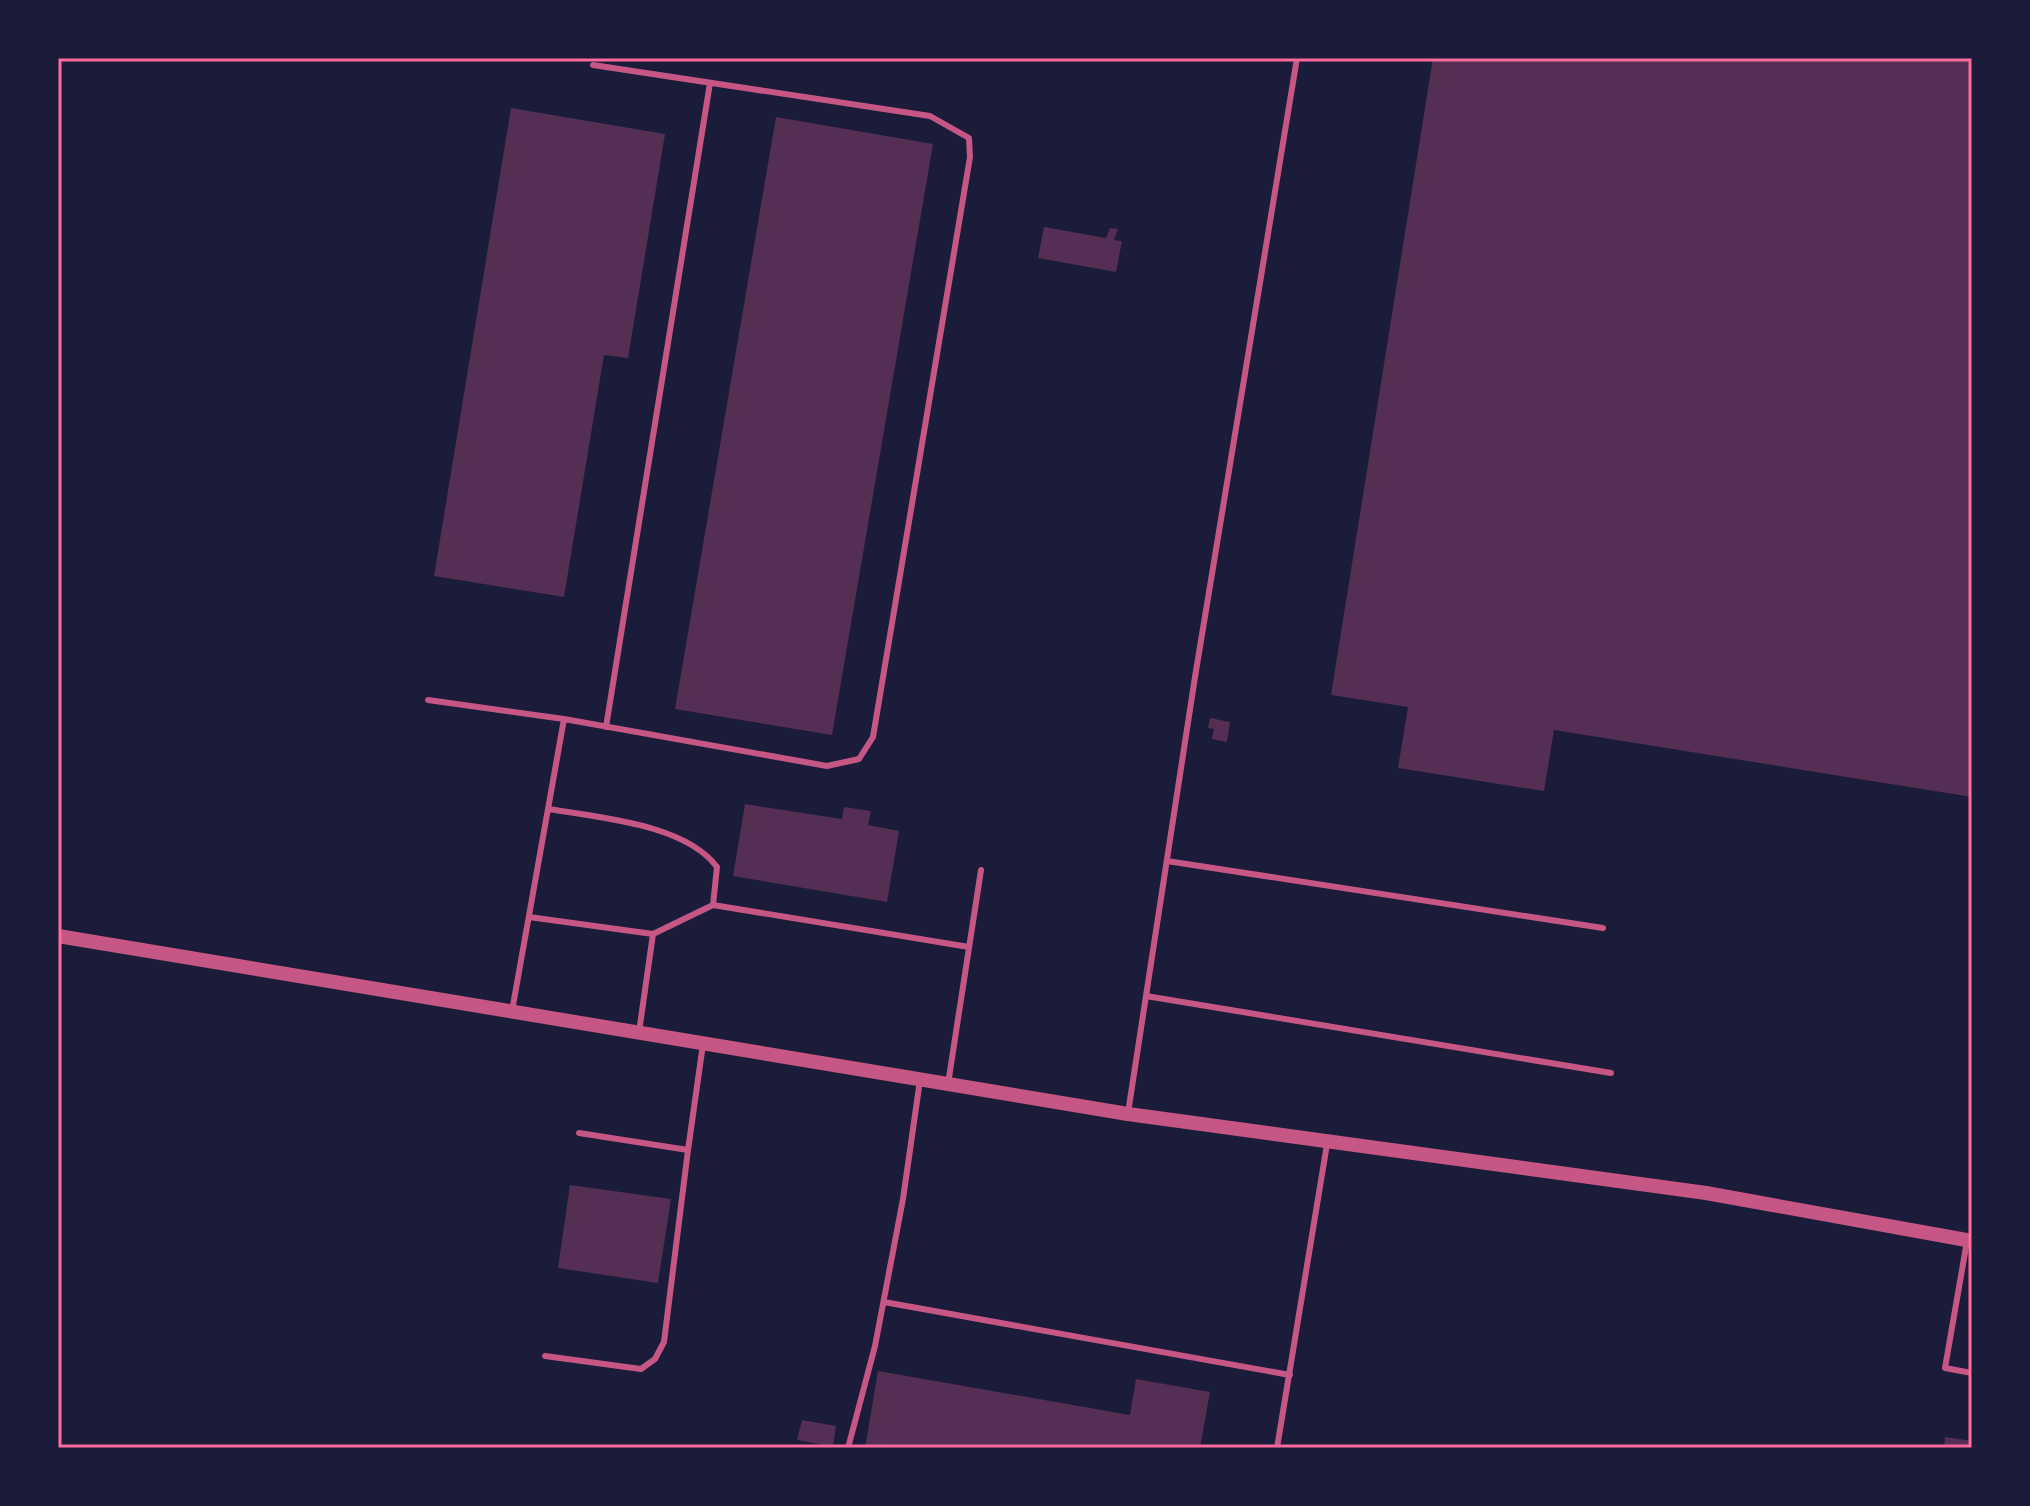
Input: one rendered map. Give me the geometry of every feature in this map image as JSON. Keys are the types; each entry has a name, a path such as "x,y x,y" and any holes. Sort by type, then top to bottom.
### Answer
{"street":[{"path":"58,936 1128,1114 1706,1193 1969,1241"}],"lane":[{"path":"1128,1114 1297,58"},
{"path":"428,700 564,719 827,766 859,759 873,737 970,157 969,138 930,116 593,65"},
{"path":"606,727 710,83"},
{"path":"512,1011 564,719"},
{"path":"549,809 636,824 707,853 717,867 713,905"},
{"path":"1167,861 1603,928"},
{"path":"948,1084 981,870"},
{"path":"529,917 653,934 713,905 969,947"},
{"path":"639,1032 653,934"},
{"path":"1146,996 1611,1073"},
{"path":"545,1356 641,1369 655,1359 664,1342 703,1044"},
{"path":"848,1448 884,1302 920,1080"},
{"path":"579,1133 688,1150"},
{"path":"1277,1448 1328,1142"},
{"path":"1969,1241 1945,1368 1972,1373"},
{"path":"884,1302 1290,1375"}],"building":[{"path":"1433,58 1972,58 1972,797 1554,730 1544,791 1398,768 1408,707 1331,695"},
{"path":"511,108 665,134 628,358 604,355 564,597 434,576"},
{"path":"776,117 933,144 832,735 675,709"},
{"path":"1044,227 1106,238 1110,228 1118,229 1114,240 1122,241 1116,272 1038,258"},
{"path":"1210,718 1230,722 1227,742 1212,739 1214,729 1208,728"},
{"path":"745,804 842,819 844,807 871,811 868,825 899,831 887,902 733,876"},
{"path":"570,1185 671,1199 658,1283 558,1268"},
{"path":"878,1371 1130,1415 1136,1379 1210,1392 1200,1448 865,1448"},
{"path":"802,1420 836,1426 833,1447 797,1440"},
{"path":"1945,1437 1972,1441 1972,1448 1944,1448"}]}
